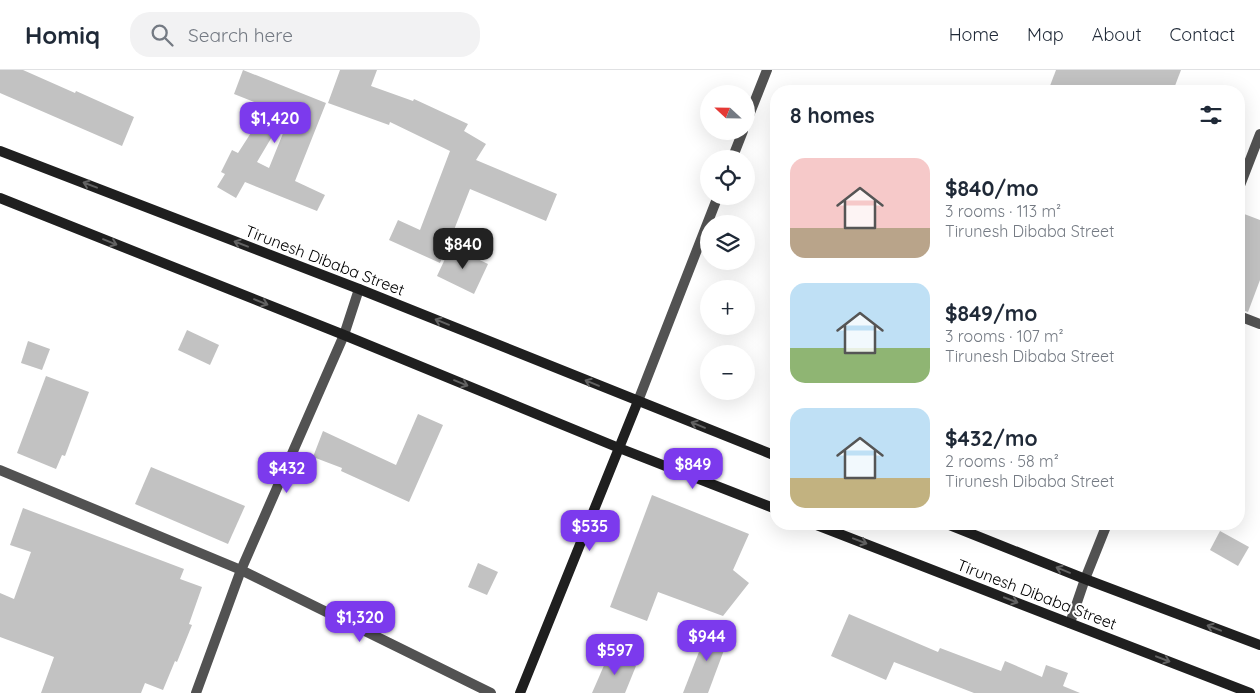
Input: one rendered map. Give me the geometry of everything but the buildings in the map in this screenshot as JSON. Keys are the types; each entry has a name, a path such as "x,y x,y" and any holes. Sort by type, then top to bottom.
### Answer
{"main road":[{"name":"Tirunesh Dibaba Street","path":"0,151 359,289 770,454"},
{"path":"0,198 344,334 619,448 770,507"},
{"path":"520,693 638,401"},
{"name":"Tirunesh Dibaba Street","path":"830,530 1250,693"},
{"name":"Tirunesh Dibaba Street","path":"962,530 1260,645"}],"street":[{"path":"755,100 767,70"},
{"path":"1245,173 1260,134"},
{"path":"638,401 714,205"},
{"path":"196,693 241,570 344,334 359,289"},
{"path":"1245,318 1260,324"},
{"path":"0,470 241,570 491,693"},
{"path":"1070,623 1085,578 1105,530"}]}
